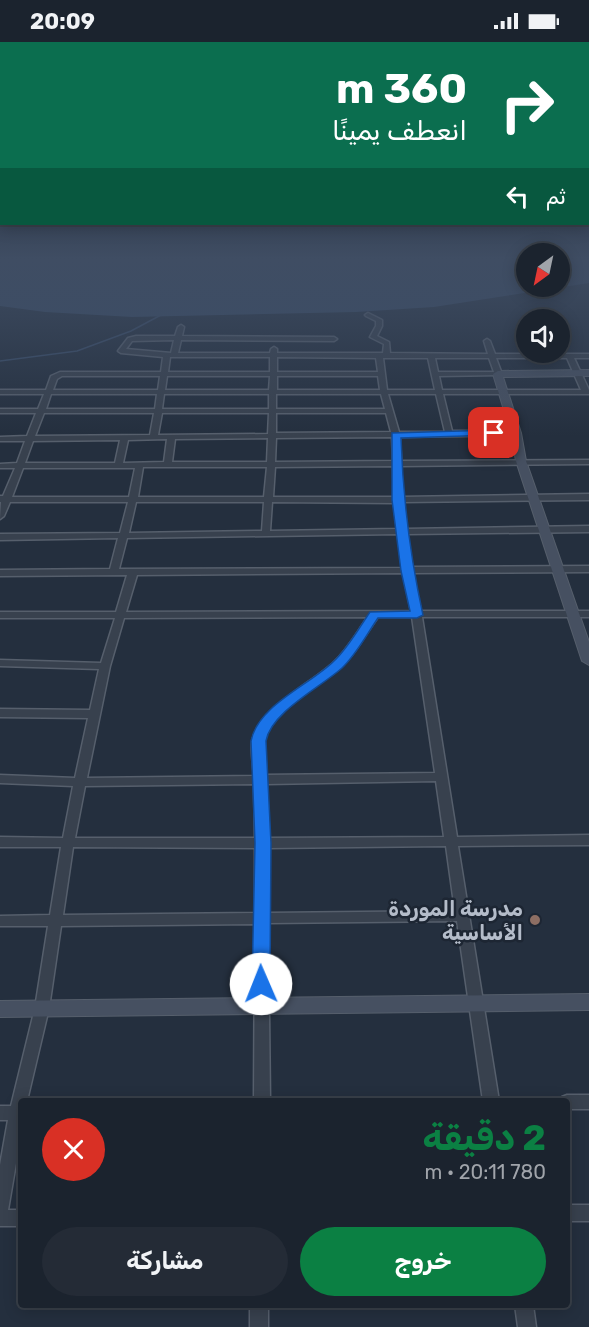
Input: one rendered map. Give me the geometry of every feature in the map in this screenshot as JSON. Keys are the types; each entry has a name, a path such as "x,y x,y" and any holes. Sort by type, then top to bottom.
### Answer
{"main road":[{"path":"589,373 498,374 516,432 521,461 589,661"},
{"path":"0,1010 589,1002"}],"street":[{"path":"372,317 379,320 379,326 373,337 387,344 383,356 382,374 396,435 398,500 407,571 417,615 491,1098"},
{"path":"154,437 165,373 181,327"},
{"path":"334,339 132,338 121,351 170,355 516,356"},
{"path":"266,532 271,464 274,340"},
{"path":"435,374 498,374 487,341"},
{"path":"431,356 449,434"},
{"path":"0,392 384,390 438,393 587,392 570,357 589,356"},
{"path":"0,516 3,499 19,466 54,378 66,373 382,374"},
{"path":"0,411 158,409 389,411"},
{"path":"0,439 516,432"},
{"path":"119,465 125,437"},
{"path":"168,465 171,437"},
{"path":"0,466 589,462"},
{"path":"114,572 133,499 139,465"},
{"path":"3,499 398,500 589,497"},
{"path":"0,537 589,529"},
{"path":"0,573 589,569"},
{"path":"22,1098 42,1008 68,842 80,782 105,666 133,572"},
{"path":"0,615 589,614"},
{"path":"262,1098 260,917 263,843 258,741 260,730 288,702 339,664 375,615"},
{"path":"0,663 105,666"},
{"path":"0,712 95,714"},
{"path":"0,779 80,782 441,777"},
{"path":"0,842 263,843 589,840"},
{"path":"0,921 463,916"},
{"path":"570,1102 589,1102"},
{"path":"0,1113 18,1113"},
{"path":"0,1210 18,1118"},
{"path":"570,1213 589,1213"},
{"path":"0,1218 18,1218"},
{"path":"259,1308 259,1327"},
{"path":"524,1308 527,1327"}],"waterway":[{"path":"0,361 77,351 131,331 157,317"}],"place":[{"name":"مدرسة الموردة الأساسية","path":"535,920"}],"route":[{"path":"261,984 260,917 263,843 258,741 260,730 288,702 339,664 375,615 417,615 407,571 398,500 396,435 494,433"}]}
